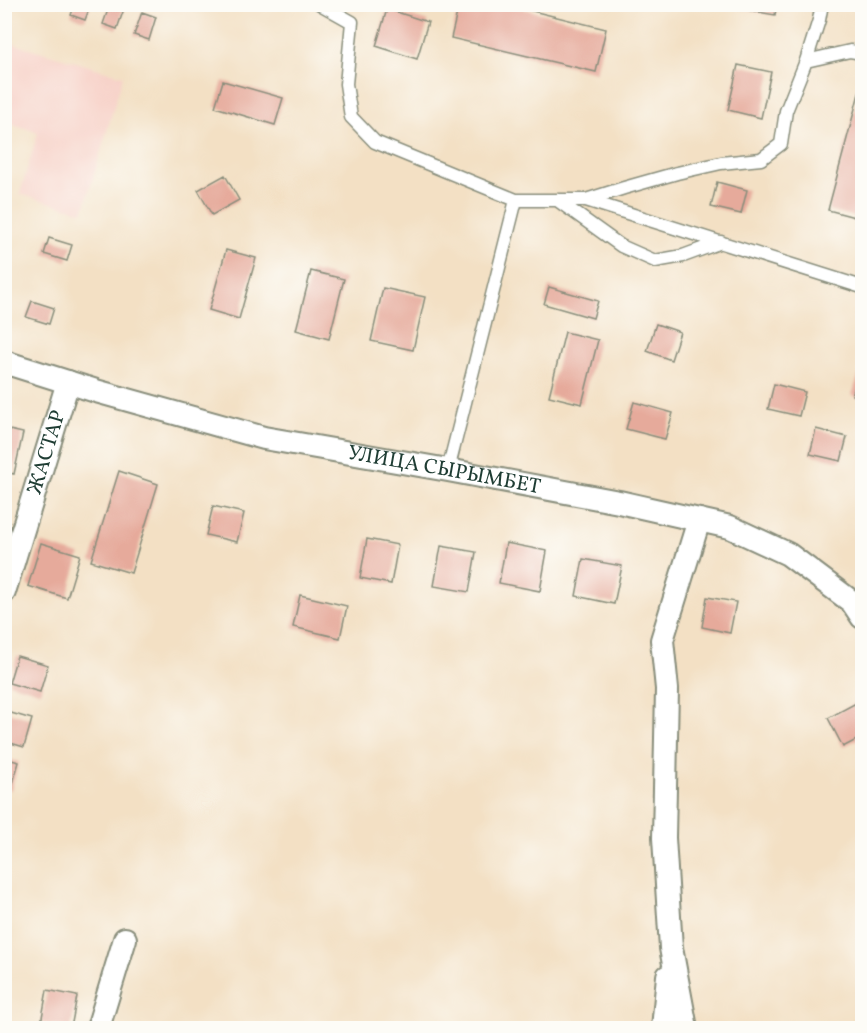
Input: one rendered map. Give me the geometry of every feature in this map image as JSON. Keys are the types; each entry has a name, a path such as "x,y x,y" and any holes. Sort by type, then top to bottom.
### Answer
{"street":[{"name":"УЛИЦА СЫРЫМБЕТ","path":"4,362 264,438 619,502 730,526 788,554 852,602 862,617"},
{"name":"ЖАСТАР","path":"4,592 68,382"},
{"path":"686,1029 670,948 664,838 667,689 662,640 699,520"},
{"path":"98,1029 124,939"},
{"path":"663,1029 670,948"}],"lane":[{"path":"320,4 352,22 346,84 351,117 375,141 516,200 586,201 862,286"},
{"path":"586,201 624,188 721,163 761,159 781,144 786,111 806,61 822,4"},
{"path":"806,61 850,51 862,53"},
{"path":"448,470 516,200"},
{"path":"557,200 621,246 655,261 683,256 721,242"}],"shaded area":[{"path":"5,41 123,76 83,212 20,194 38,132 5,122"}],"building":[{"path":"75,4 91,4 85,20 71,15"},
{"path":"110,4 125,6 117,29 103,24"},
{"path":"459,4 504,4 606,29 596,72 451,38"},
{"path":"736,4 777,4 775,15 735,8"},
{"path":"387,9 428,22 417,59 376,46"},
{"path":"142,12 156,17 149,40 134,35"},
{"path":"738,65 771,72 761,118 728,110"},
{"path":"223,81 283,98 275,125 215,107"},
{"path":"862,82 862,219 828,210"},
{"path":"225,175 239,200 212,215 198,190"},
{"path":"717,182 747,190 741,214 711,207"},
{"path":"49,238 72,245 67,261 44,254"},
{"path":"226,250 256,258 239,319 209,310"},
{"path":"311,271 344,279 329,339 296,330"},
{"path":"549,287 598,301 593,318 544,304"},
{"path":"383,288 425,297 413,350 371,341"},
{"path":"32,301 54,308 49,324 26,317"},
{"path":"656,324 680,332 671,360 647,351"},
{"path":"565,332 598,340 582,404 549,396"},
{"path":"860,372 862,373 862,399 852,395"},
{"path":"774,384 805,392 799,416 768,409"},
{"path":"634,402 673,413 665,439 626,429"},
{"path":"5,429 23,433 14,474 5,472"},
{"path":"816,429 847,437 841,461 810,454"},
{"path":"119,471 158,484 131,573 91,561"},
{"path":"213,506 244,513 237,542 206,535"},
{"path":"367,539 398,545 391,584 360,578"},
{"path":"41,543 80,555 67,598 28,586"},
{"path":"506,543 547,551 540,591 499,583"},
{"path":"441,546 476,552 469,592 434,586"},
{"path":"583,559 622,566 614,604 576,596"},
{"path":"300,595 347,606 340,638 293,627"},
{"path":"707,597 736,602 730,633 702,627"},
{"path":"17,656 48,665 40,692 9,683"},
{"path":"856,703 862,716 862,737 843,747 828,718"},
{"path":"4,711 32,719 24,747 4,741"},
{"path":"4,758 19,762 11,790 4,788"},
{"path":"47,990 77,996 71,1028 41,1023"}]}
